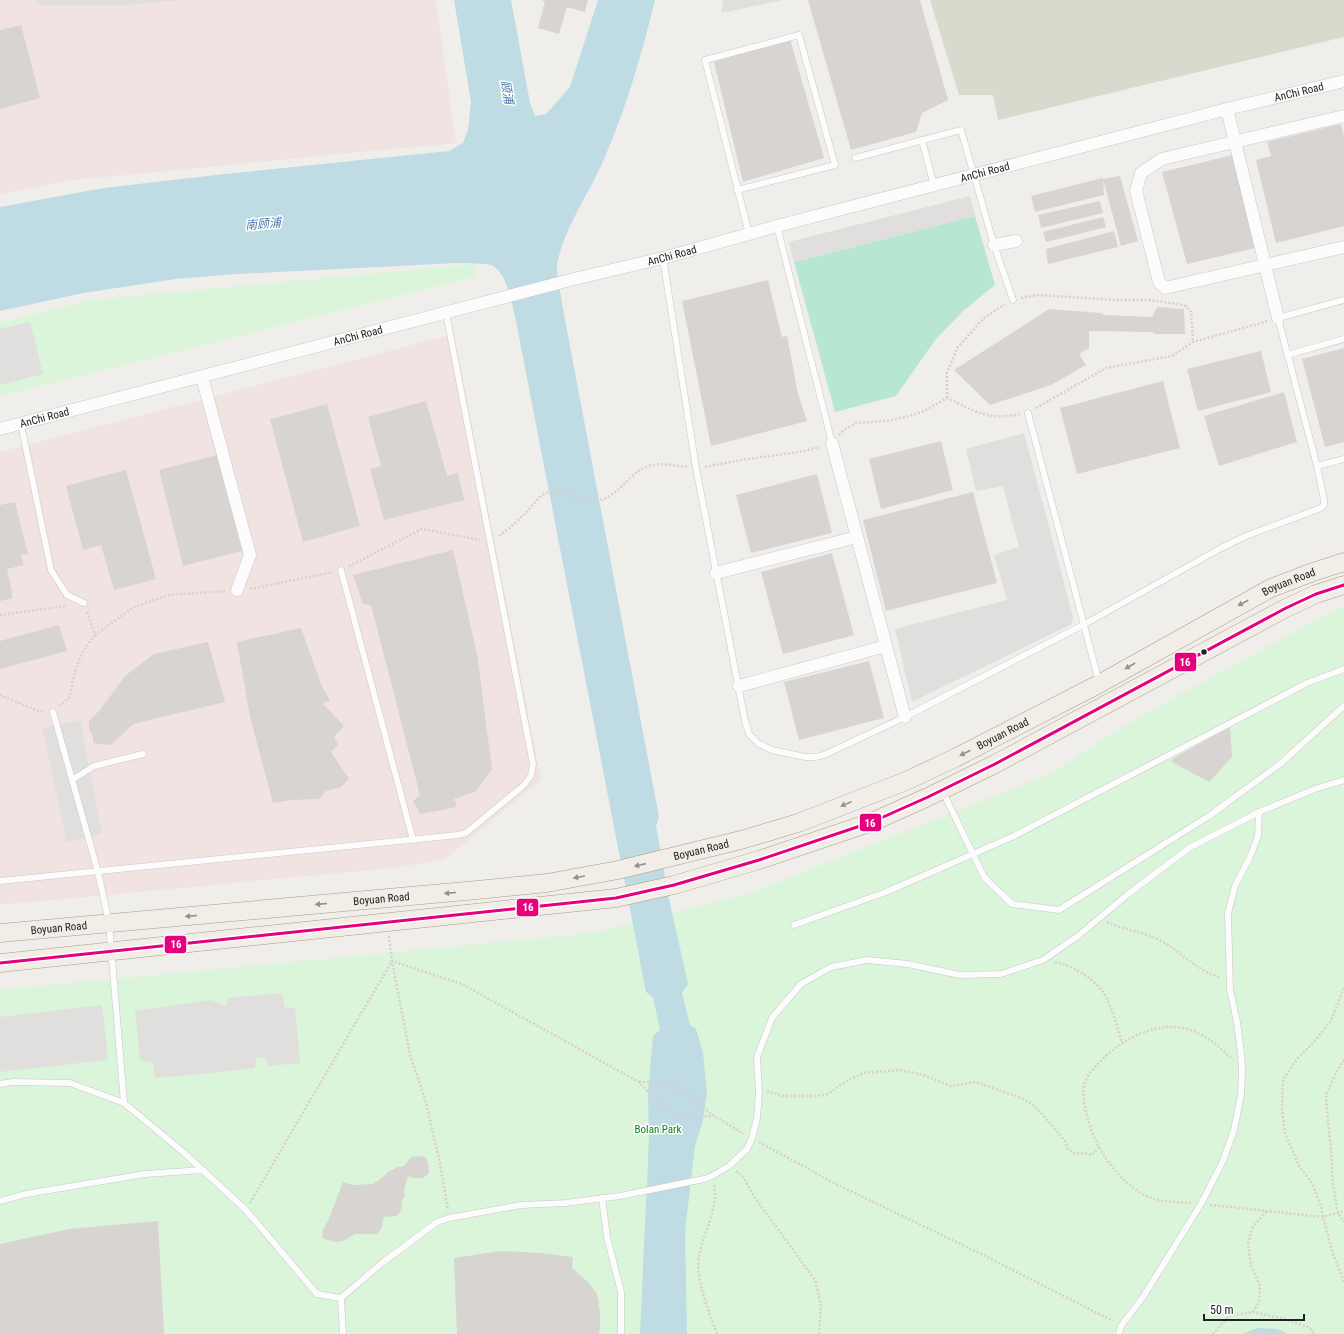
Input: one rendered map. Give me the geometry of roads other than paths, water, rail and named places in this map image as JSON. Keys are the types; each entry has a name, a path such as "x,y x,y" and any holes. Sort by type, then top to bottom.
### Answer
{"main road":[{"name":"Boyuan Road","path":"0,933 546,883 618,870 736,842 798,823 906,781 955,758 1099,684 1271,588 1344,562"},
{"name":"Boyuan Road","path":"0,963 616,898 674,885 758,860 872,822 942,791 1002,761 1286,608 1316,594 1344,585"}],"street":[{"name":"AnChi Road","path":"0,429 574,279 663,258 777,226 1227,108 1344,81"},
{"path":"1227,108 1278,318"},
{"path":"1344,116 1162,159 1141,173 1136,191 1158,282 1165,288 1344,247"},
{"path":"994,245 1016,241"},
{"path":"202,377 250,555 237,590"},
{"path":"832,443 905,717"},
{"path":"716,573 857,537"},
{"path":"739,686 886,646"}],"lane":[{"path":"737,190 835,165 799,35 705,60 737,190 749,234"},
{"path":"855,158 961,130 994,245 1013,300"},
{"path":"922,140 934,186"},
{"path":"777,226 832,443"},
{"path":"663,258 696,468 745,721 749,734 759,744 772,750 805,757 824,755 905,717 1083,625 1223,547 1246,536 1321,508 1324,504 1324,500 1317,466 1278,318 1344,300"},
{"path":"0,882 458,835 466,833 523,786 531,776 533,764 446,313"},
{"path":"1287,355 1344,339"},
{"path":"1028,413 1099,684"},
{"path":"21,424 51,570 67,595 84,603"},
{"path":"1317,466 1344,459"},
{"path":"341,570 413,840"},
{"path":"794,925 886,892 1014,836 1307,683 1344,669"},
{"path":"942,791 984,877 1012,904 1059,910 1209,816 1280,764 1344,706"},
{"path":"53,712 98,872 109,923 124,1103"},
{"path":"72,780 94,766 143,754"},
{"path":"0,1084 14,1082 70,1083 124,1103 183,1152 246,1210 317,1294 341,1298 388,1258 437,1222 449,1218 521,1205 566,1203 620,1196 704,1180 729,1166 747,1149 752,1138 757,1118 757,1057 772,1018 801,984 831,967 867,960 908,964 960,974 1001,974 1043,960 1078,936 1127,895 1189,848 1259,812 1315,789 1344,780"},
{"path":"1118,1334 1121,1326 1143,1297 1201,1204 1223,1161 1234,1130 1241,1095 1242,1070 1238,1030 1229,979 1228,913 1235,886 1250,857 1258,836 1259,812"},
{"path":"0,1202 26,1194 145,1174 203,1170"},
{"path":"602,1198 607,1237 620,1292 620,1334"},
{"path":"341,1298 343,1334"}],"water":[{"path":"454,0 511,0 530,103 535,116 546,114 570,87 598,0 655,0 645,40 619,121 598,172 571,223 561,250 557,268 563,309 659,817 656,826 669,899 688,984 682,993 690,1025 696,1029 703,1053 707,1092 703,1120 695,1146 685,1232 687,1334 640,1334 649,1139 648,1094 653,1036 660,1030 653,997 646,992 515,316 508,288 501,274 492,265 457,263 237,274 176,279 83,293 0,311 0,207 104,188 449,151 463,143 468,130 471,102"},
{"path":"1257,1328 1278,1329 1287,1334 1242,1334"}],"water label":[{"name":"顾浦","path":"507,92"},
{"name":"南顾浦","path":"263,224"}],"park label":[{"name":"Bolan Park","path":"658,1129"}]}
